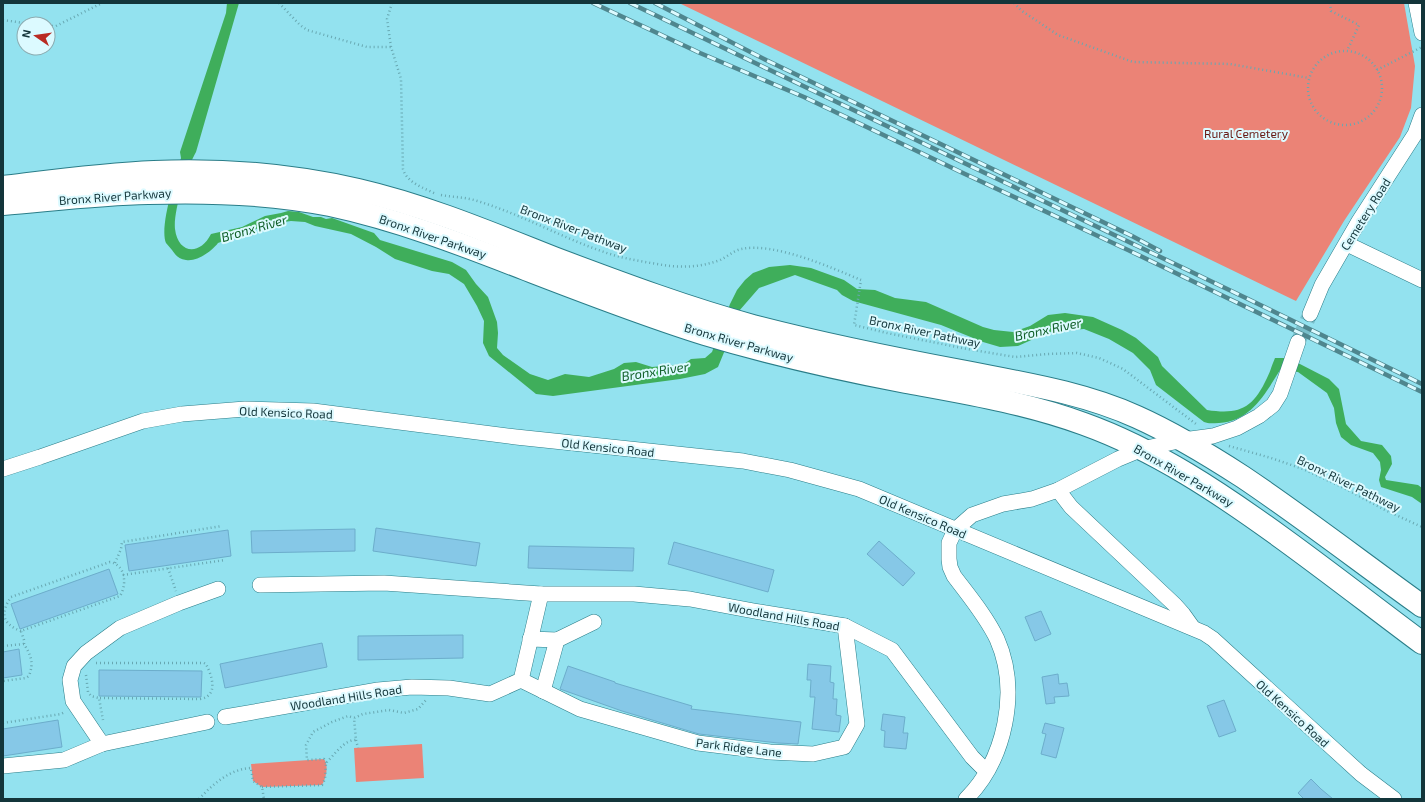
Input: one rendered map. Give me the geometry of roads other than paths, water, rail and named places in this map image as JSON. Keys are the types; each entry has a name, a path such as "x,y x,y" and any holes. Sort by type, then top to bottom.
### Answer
{"highway":[{"name":"Bronx River Parkway","path":"3,187 108,175 204,171 309,180 384,197 450,217 623,284 713,325"},
{"name":"Bronx River Parkway","path":"3,204 152,192 195,192 287,198 333,206 378,217 444,237 616,304 713,325 743,334 838,368 1042,410 1086,424 1142,449 1180,469 1240,508 1318,564 1422,643"},
{"name":"Bronx River Parkway","path":"743,334 844,348 1069,393 1191,434 1223,464 1299,516 1422,606"}],"street":[{"path":"1416,3 1422,33"},
{"name":"Cemetery Road","path":"1310,314 1322,285 1359,221 1415,134 1422,115"},
{"path":"1347,244 1422,280"},
{"path":"966,799 978,785 997,752 1006,715 1008,693 1002,652 990,627 954,576 950,566 948,548 955,530 978,513 1004,504 1032,499 1058,490 1118,458 1142,449 1191,434 1213,436 1237,428 1259,416 1273,404 1280,394 1296,348"},
{"name":"Old Kensico Road","path":"3,468 40,457 143,421 182,414 245,409 313,411 516,437 743,461 790,470 859,489 1193,628 1213,639 1361,774 1394,799"},
{"name":"Old Kensico Road","path":"1058,490 1072,507 1176,605 1193,628"},
{"name":"Woodland Hills Road","path":"260,585 384,583 541,594 634,594 690,599 845,626 892,650 972,756 986,771"},
{"path":"105,743 73,701 70,680 74,666 86,653 120,628 180,602 218,589"},
{"path":"521,680 541,594"},
{"path":"530,639 557,640 594,622"},
{"name":"Park Ridge Lane","path":"521,680 580,709 698,743 770,752 812,754 844,747 857,724 845,626"},
{"path":"543,691 557,640"},
{"name":"Woodland Hills Road","path":"224,718 378,690 449,688 490,694 521,680"},
{"path":"3,766 64,760 105,743 207,722"}],"water":[{"name":"Bronx River","path":"227,3 239,3 196,152 185,178 176,212 175,229 177,237 180,243 185,247 196,249 206,241 211,234 242,227 265,216 288,211 299,212 313,217 321,217 326,219 332,218 374,233 380,240 452,262 466,270 488,297 497,322 497,348 503,355 530,374 548,380 565,374 589,377 614,369 624,363 636,362 652,367 684,364 691,359 705,358 712,352 730,304 737,290 753,273 769,267 790,265 811,268 844,280 857,289 875,290 895,298 926,302 983,327 994,330 1013,332 1030,326 1048,315 1065,313 1093,317 1136,338 1158,357 1162,366 1207,410 1237,410 1251,403 1262,388 1275,358 1286,358 1329,379 1339,389 1346,424 1361,441 1382,445 1391,456 1392,464 1385,477 1386,480 1418,485 1422,488 1422,504 1412,497 1381,487 1379,480 1381,470 1380,462 1373,453 1351,445 1341,437 1336,423 1334,408 1327,393 1298,372 1280,370 1263,397 1248,412 1230,421 1208,423 1204,422 1156,385 1150,370 1133,353 1109,339 1084,329 1049,332 1018,346 1000,347 983,342 941,325 853,301 842,295 837,290 795,275 759,288 739,311 718,367 705,374 680,379 553,396 536,394 489,356 483,343 484,321 464,284 449,274 432,271 395,259 351,234 315,226 305,222 291,221 270,224 218,243 199,258 190,260 181,259 176,256 166,243 164,235 166,214 181,158 180,152 226,13"}],"tunnel":[{"path":"1298,342 1310,314"}],"railway":[{"path":"593,3 700,53 804,97 1128,250 1422,392"},
{"path":"630,3 1422,384"},
{"path":"655,3 766,60 1132,236 1160,251"}],"park label":[{"name":"Rural Cemetery","path":"1246,133"}]}
